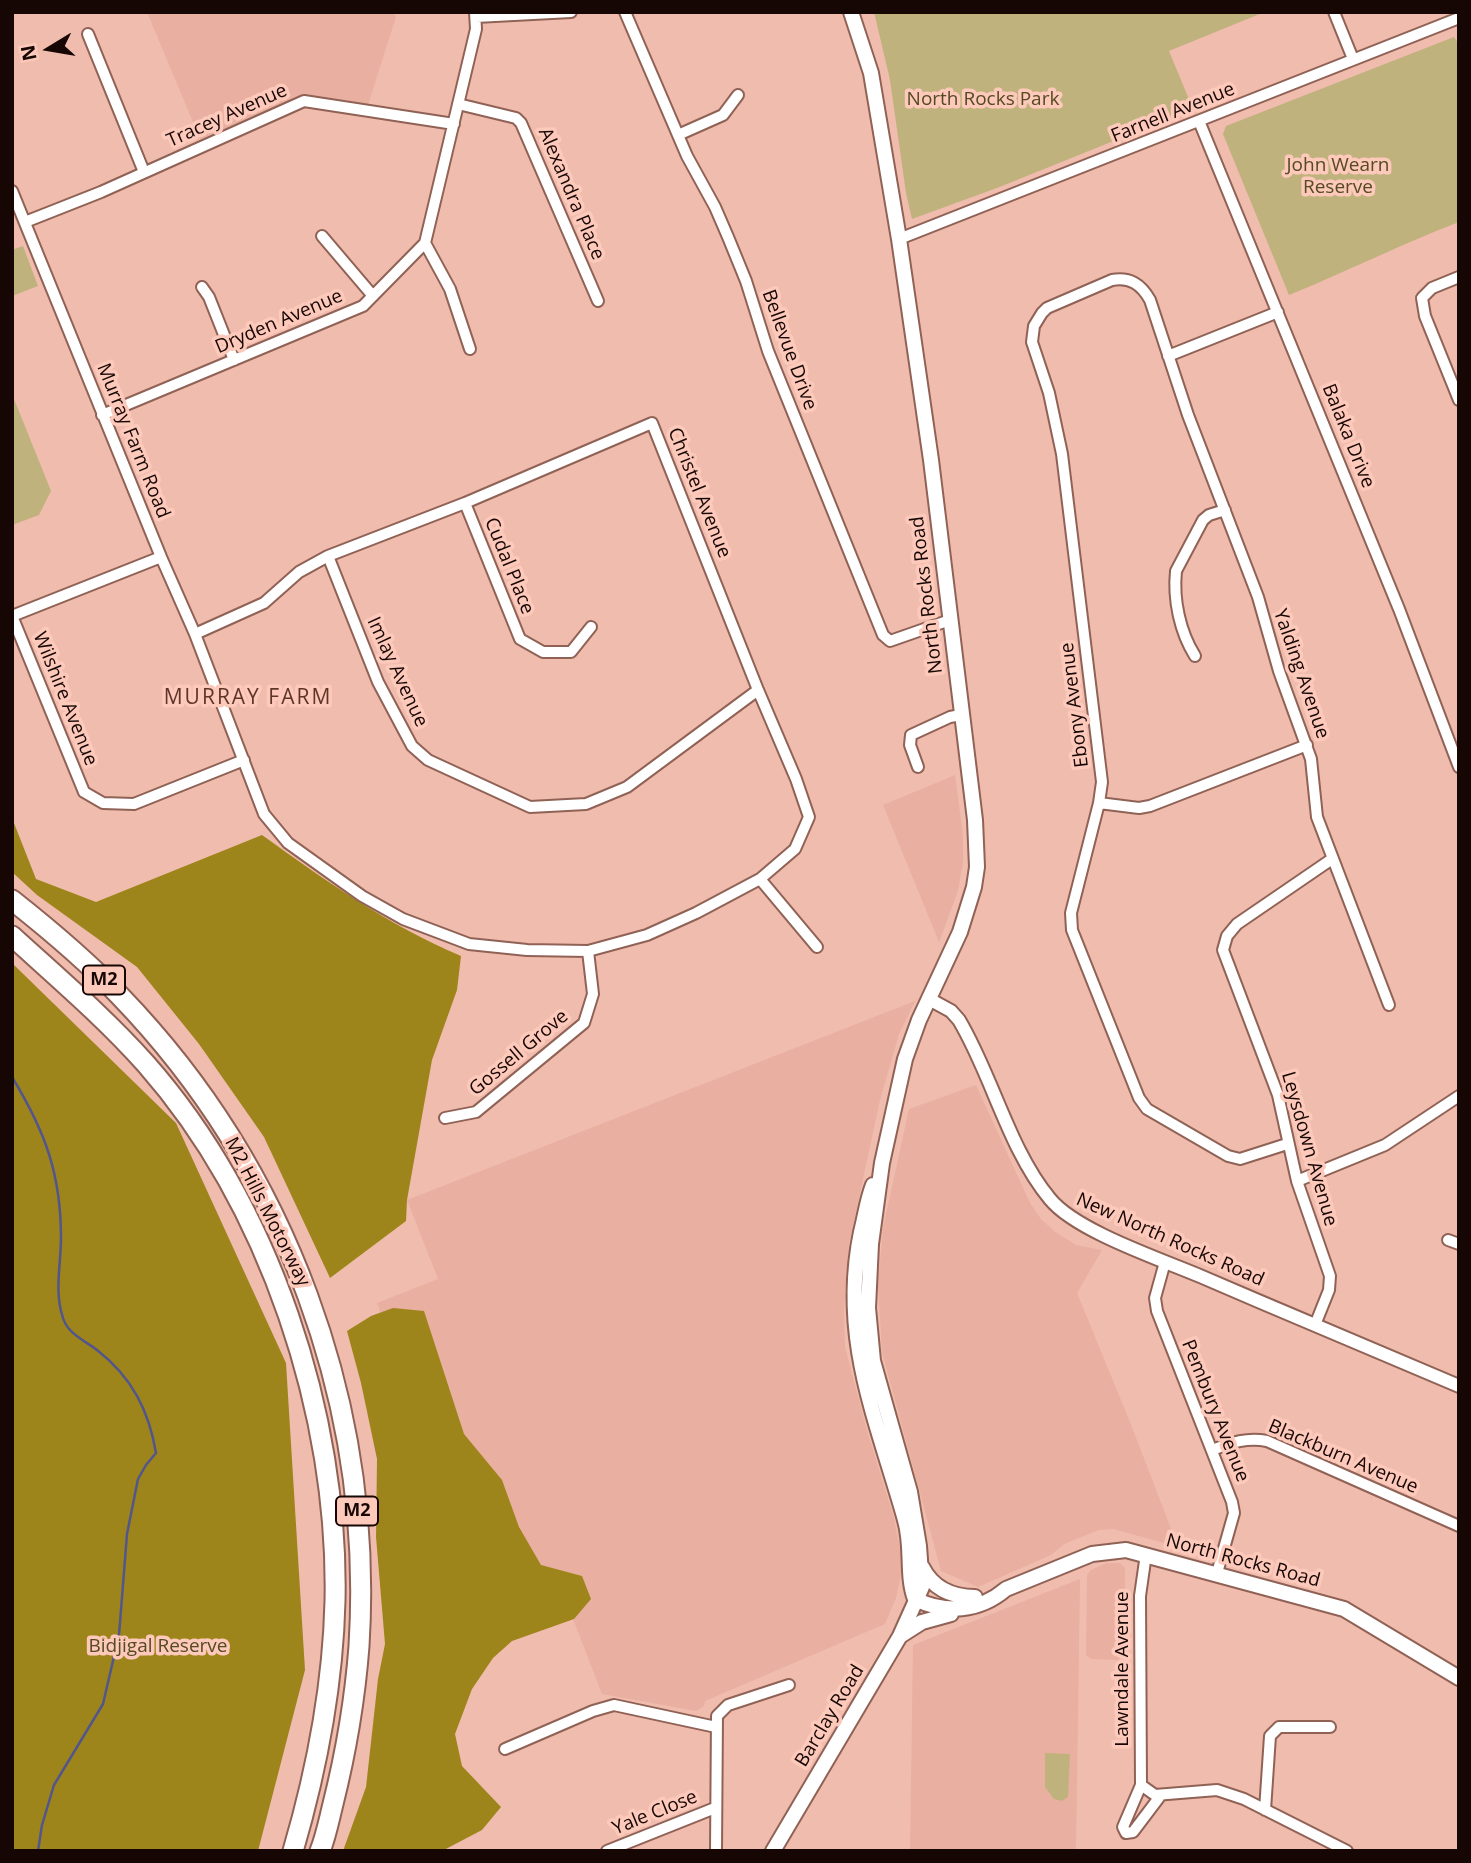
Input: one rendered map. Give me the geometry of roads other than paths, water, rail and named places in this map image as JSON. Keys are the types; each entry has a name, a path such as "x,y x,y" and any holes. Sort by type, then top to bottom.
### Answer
{"highway":[{"name":"M2 Hills Motorway","path":"12,900 58,937 120,995 184,1071 215,1113 258,1184 291,1251 320,1326 346,1429 355,1493 361,1573 357,1666 351,1721 320,1851"},
{"name":"M2 Hills Motorway","path":"12,936 100,1017 163,1086 208,1147 236,1196 269,1265 304,1364 327,1482 334,1551 335,1600 324,1723 314,1774 293,1851"}],"main road":[{"name":"North Rocks Road","path":"851,12 871,73 899,239 929,447 975,820 977,867 963,923 905,1059 881,1163 871,1244 868,1325 878,1381 910,1492 922,1566 922,1587 915,1599"},
{"name":"North Rocks Road","path":"881,1163 870,1192 859,1243 854,1290 856,1337 866,1390 906,1522 911,1552 909,1585 915,1599 938,1608 959,1610 995,1599 1006,1589 1103,1551 1126,1550 1344,1609 1459,1678"},
{"path":"922,1566 932,1582 946,1592 975,1597"},
{"name":"North Rocks Road","path":"915,1599 930,1597 960,1600 994,1589 1006,1589"},
{"name":"Barclay Road","path":"773,1851 900,1636 915,1599"},
{"path":"900,1636 922,1622 959,1610"}],"street":[{"path":"470,349 450,289 425,243 476,29 475,15 571,12"},
{"name":"Bellevue Drive","path":"625,12 678,135 728,237 746,281 768,351 883,635 890,641 950,620"},
{"path":"1334,12 1353,59"},
{"name":"Farnell Avenue","path":"899,239 1459,18"},
{"path":"88,34 144,172"},
{"path":"678,135 723,115 738,95"},
{"name":"Tracey Avenue","path":"25,222 53,213 304,101 454,124"},
{"name":"Alexandra Place","path":"458,104 516,118 522,123 598,301"},
{"name":"Balaka Drive","path":"1199,121 1399,609 1459,767"},
{"name":"Murray Farm Road","path":"12,191 102,415 195,634 244,760"},
{"path":"322,236 373,296"},
{"name":"Dryden Avenue","path":"102,415 363,306 425,243"},
{"path":"1459,277 1432,288 1422,298 1425,316 1459,400"},
{"name":"Ebony Avenue","path":"1168,356 1150,300 1140,286 1126,279 1112,280 1052,305 1042,313 1034,326 1032,342 1049,393 1062,454 1102,782 1071,921 1139,1098 1147,1109 1228,1156 1240,1159 1287,1144"},
{"path":"202,287 209,297 234,360"},
{"path":"1168,356 1278,312"},
{"name":"Yalding Avenue","path":"1168,356 1258,597 1279,671 1311,759 1315,808 1389,1006"},
{"name":"Christel Avenue","path":"195,634 264,603 299,572 328,556 465,503 652,423 796,779 808,817 795,849 760,879 696,913 647,935 588,951 527,950 469,944 403,919 362,896 288,843 264,814 244,760"},
{"name":"Cudal Place","path":"465,503 520,639 543,652 570,652 591,627"},
{"path":"1195,656 1182,633 1176,571 1203,520 1225,509"},
{"name":"Imlay Avenue","path":"328,556 378,682 412,746 428,760 530,807 586,804 627,787 758,690"},
{"path":"12,616 161,557"},
{"name":"Wilshire Avenue","path":"12,616 84,792 103,803 134,804 244,760"},
{"path":"918,767 910,745 911,734 961,715"},
{"path":"1099,803 1139,808 1150,806 1307,745"},
{"name":"Leysdown Avenue","path":"1315,1325 1329,1290 1330,1276 1297,1181 1278,1095 1218,943 1237,924 1332,859"},
{"path":"760,879 817,947"},
{"name":"Gossell Grove","path":"445,1118 476,1112 584,1023 593,994 588,951"},
{"name":"New North Rocks Road","path":"929,999 951,1011 963,1028 1020,1150 1051,1202 1063,1213 1076,1222 1165,1262 1459,1386"},
{"path":"1297,1181 1385,1145 1459,1096"},
{"name":"Pembury Avenue","path":"1165,1262 1155,1298 1157,1311 1234,1513 1217,1573"},
{"name":"Blackburn Avenue","path":"1212,1451 1240,1440 1267,1441 1459,1526"},
{"name":"Lawndale Avenue","path":"1146,1554 1140,1596 1141,1785 1123,1827 1126,1833 1133,1832 1161,1795"},
{"path":"716,1851 717,1716 728,1705 789,1685"},
{"path":"505,1749 593,1711 614,1705 716,1727"},
{"path":"1265,1810 1270,1736 1279,1727 1331,1727"},
{"path":"1141,1785 1156,1795 1217,1790 1244,1799 1347,1851"},
{"name":"Yale Close","path":"607,1851 715,1808"}],"waterway":[{"path":"12,1077 34,1116 54,1173 61,1238 58,1288 65,1324 109,1360 129,1383 149,1423 156,1453 138,1479 127,1534 119,1635 103,1704 54,1785 42,1825 38,1851"}],"district":[{"name":"MURRAY FARM","path":"248,698"}],"park label":[{"name":"North Rocks Park","path":"983,100"},
{"name":"John Wearn Reserve","path":"1338,177"},
{"name":"Bidjigal Reserve","path":"158,1647"}]}
